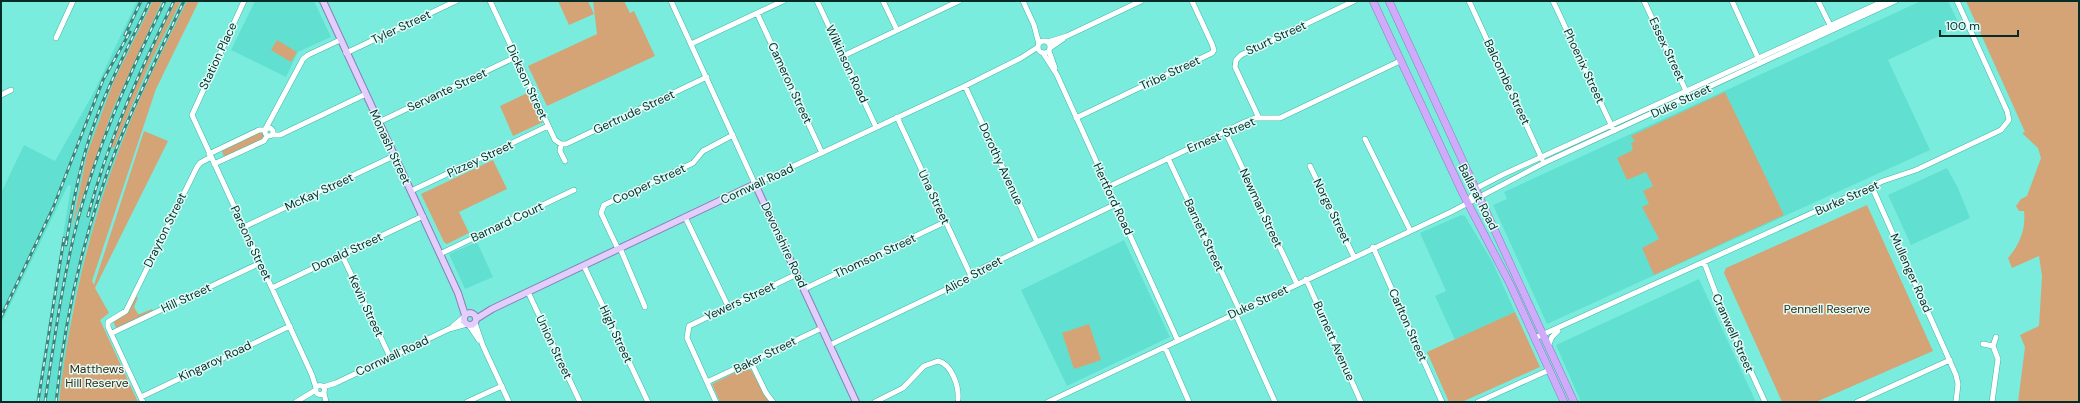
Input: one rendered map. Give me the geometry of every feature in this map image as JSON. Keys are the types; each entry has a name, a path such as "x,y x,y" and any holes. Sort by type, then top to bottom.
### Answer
{"highway":[{"name":"Ballarat Road","path":"1373,1 1467,202 1494,251 1564,402"},
{"name":"Ballarat Road","path":"1390,1 1549,344 1574,402"}],"main road":[{"name":"Monash Street","path":"323,1 470,319"},
{"name":"Cornwall Road","path":"470,319 755,184"},
{"name":"Devonshire Road","path":"755,184 856,402"}],"street":[{"path":"56,38 73,1"},
{"name":"Station Place","path":"192,111 244,1"},
{"name":"Tyler Street","path":"346,53 456,1"},
{"name":"Dickson Street","path":"490,1 548,126 555,140 561,144 561,154 564,161"},
{"name":"Devonshire Road","path":"672,1 755,184"},
{"path":"691,44 783,1"},
{"name":"Wilkinson Road","path":"817,1 876,127"},
{"path":"883,1 897,30"},
{"path":"843,56 959,1"},
{"name":"Hertford Road","path":"1023,1 1034,25 1040,49 1057,75"},
{"path":"1040,49 1047,42 1067,36 1141,1"},
{"name":"Tribe Street","path":"1076,118 1213,52 1212,44 1192,1"},
{"name":"Sturt Street","path":"1259,118 1235,67 1236,60 1241,55 1354,1"},
{"name":"Balcombe Street","path":"1468,1 1544,163"},
{"name":"Phoenix Street","path":"1553,1 1614,131"},
{"name":"Essex Street","path":"1644,1 1689,97"},
{"path":"1732,1 1759,60"},
{"path":"1818,1 1831,27"},
{"name":"Duke Street","path":"1467,202 1477,188 1611,124 1759,60 1884,1"},
{"name":"Duke Street","path":"1831,27 1895,1"},
{"name":"Burke Street","path":"1535,338 1563,327 1872,186 1916,170 1998,132 2008,123 2007,110 1957,1"},
{"name":"Cameron Street","path":"757,13 822,153"},
{"name":"Hertford Road","path":"1034,25 1047,42 1057,75 1076,118 1179,340"},
{"path":"1040,49 1050,49 1067,36"},
{"path":"214,164 264,141 300,63 305,57 340,40"},
{"name":"Cornwall Road","path":"755,184 965,86 1040,49"},
{"name":"Servante Street","path":"379,122 516,57"},
{"name":"Duke Street","path":"1048,402 1373,247 1451,212 1467,202 1481,197 1504,183 1544,163 1689,97 1759,60"},
{"name":"Ernest Street","path":"1108,187 1251,119 1280,118 1400,61"},
{"name":"Gertrude Street","path":"561,144 570,142 707,77"},
{"name":"Dorothy Avenue","path":"965,86 1037,242"},
{"path":"1,95 11,90"},
{"name":"Drayton Street","path":"112,333 108,322 127,309 200,162 210,155 259,130 269,132 277,136 366,94"},
{"name":"Parsons Street","path":"192,111 192,117 326,402"},
{"name":"Una Street","path":"897,117 971,276"},
{"name":"Pizzey Street","path":"411,191 548,126"},
{"name":"Newman Street","path":"1225,131 1297,284"},
{"name":"Cooper Street","path":"645,307 601,213 604,205 693,163 703,151 733,135"},
{"path":"1365,139 1410,230"},
{"name":"McKay Street","path":"244,227 394,156"},
{"name":"Barnett Street","path":"1168,158 1238,312 1275,402"},
{"name":"Norge Street","path":"1310,166 1354,257"},
{"name":"Mullenger Road","path":"1872,186 1958,379 1956,402"},
{"name":"Barnard Court","path":"440,254 574,190"},
{"name":"Alice Street","path":"830,345 971,276 983,268 1116,204"},
{"name":"Donald Street","path":"272,288 423,216"},
{"path":"685,217 728,306"},
{"name":"Thomson Street","path":"804,289 945,222"},
{"name":"Carlton Street","path":"1373,247 1442,402"},
{"name":"Kevin Street","path":"342,255 390,357"},
{"name":"Cranwell Street","path":"1704,262 1719,302 1765,402"},
{"name":"Hill Street","path":"112,333 260,263"},
{"name":"High Street","path":"584,266 648,402"},
{"name":"Yewers Street","path":"707,382 687,338 687,332 692,324 797,274"},
{"name":"Burnett Avenue","path":"1306,279 1361,402"},
{"name":"Union Street","path":"528,292 580,402"},
{"name":"Cornwall Road","path":"296,402 470,319"},
{"name":"Monash Street","path":"470,319 509,402"},
{"name":"Kingaroy Road","path":"142,399 290,326"},
{"name":"Burke Street","path":"1549,344 1555,333 1563,327"},
{"name":"Baker Street","path":"707,382 822,328"},
{"path":"112,333 142,399"},
{"path":"1992,402 1998,359 1993,346 1996,337"},
{"path":"1983,344 1993,346"},
{"path":"1165,347 1189,402"},
{"path":"1856,402 1950,360"},
{"path":"875,402 902,388 924,366 938,361 948,367 957,387 958,399"},
{"path":"751,362 766,393 773,402"},
{"path":"1478,402 1549,370"},
{"path":"707,382 716,402"},
{"path":"467,402 502,386"}],"shaded area":[{"path":"137,1 153,1 113,83 87,154 72,227 112,111 162,1 176,1 135,87 111,146 114,148 150,63 181,1 187,1 127,129 99,207 86,252 72,312 59,402 36,402 71,186 68,185 1,324 1,193 24,145 55,161 94,92"},
{"path":"255,1 314,1 331,37 298,52 286,77 231,50"},
{"path":"1921,1 1948,1 1960,26 1888,60 1930,150 1547,324 1493,205 1507,199 1504,192"},
{"path":"1947,168 1958,188 1970,218 1911,245 1888,195"},
{"path":"1461,215 1465,216 1493,263 1515,312 1455,340 1435,296 1446,291 1420,233"},
{"path":"1124,240 1170,337 1067,386 1021,290"},
{"path":"477,242 493,277 465,289 449,254"},
{"path":"1699,279 1756,402 1581,402 1556,345"}],"green space":[{"path":"153,1 162,1 112,111 72,227 87,154 113,83"},
{"path":"176,1 181,1 150,63 114,148 111,147 135,87"},
{"name":"Matthews Hill Reserve","path":"187,1 199,1 156,89 92,281 94,285 144,131 168,141 95,288 109,313 100,320 138,402 59,402 74,306 98,211 134,112"},
{"path":"558,1 588,1 594,14 569,25"},
{"path":"593,1 624,1 630,13 634,11 655,56 547,106 528,66 597,34"},
{"path":"1966,1 2079,1 2079,402 2018,402 2025,347 2020,335 2039,326 2042,276 2039,256 2012,268 2008,258 2019,242 2024,224 2024,211 2019,211 2016,206 2021,199 2027,196 2041,158 2038,148 2022,133 2025,132"},
{"path":"277,40 297,52 291,62 271,50"},
{"path":"529,92 543,122 513,136 500,106"},
{"path":"1725,92 1784,215 1654,275 1642,248 1659,239 1642,207 1649,204 1643,191 1653,186 1646,172 1627,180 1617,158 1633,150 1631,143 1635,141 1631,136"},
{"path":"262,131 265,139 226,157 223,155 222,150"},
{"path":"493,160 507,189 459,212 469,233 447,244 444,242 421,194"},
{"name":"Pennell Reserve","path":"1867,205 1933,351 1816,402 1782,402 1724,273 1726,268"},
{"path":"135,297 138,297 134,307 138,314 152,309 153,311 116,328 113,321 128,312"},
{"path":"1515,312 1540,367 1462,402 1449,402 1427,352"},
{"path":"1089,324 1101,360 1074,369 1062,333"},
{"path":"744,368 751,370 769,402 720,402 712,384"}],"railway":[{"path":"125,35 141,1"},
{"path":"66,245 77,185 92,130 115,74 150,1"},
{"path":"45,402 67,267 85,194 115,110 165,1"},
{"path":"88,216 115,133 149,53 174,1"},
{"path":"56,402 71,304 95,209 125,128 149,73 184,1"},
{"path":"1,317 53,208 103,80 130,32"},
{"path":"38,402 64,238"}]}
